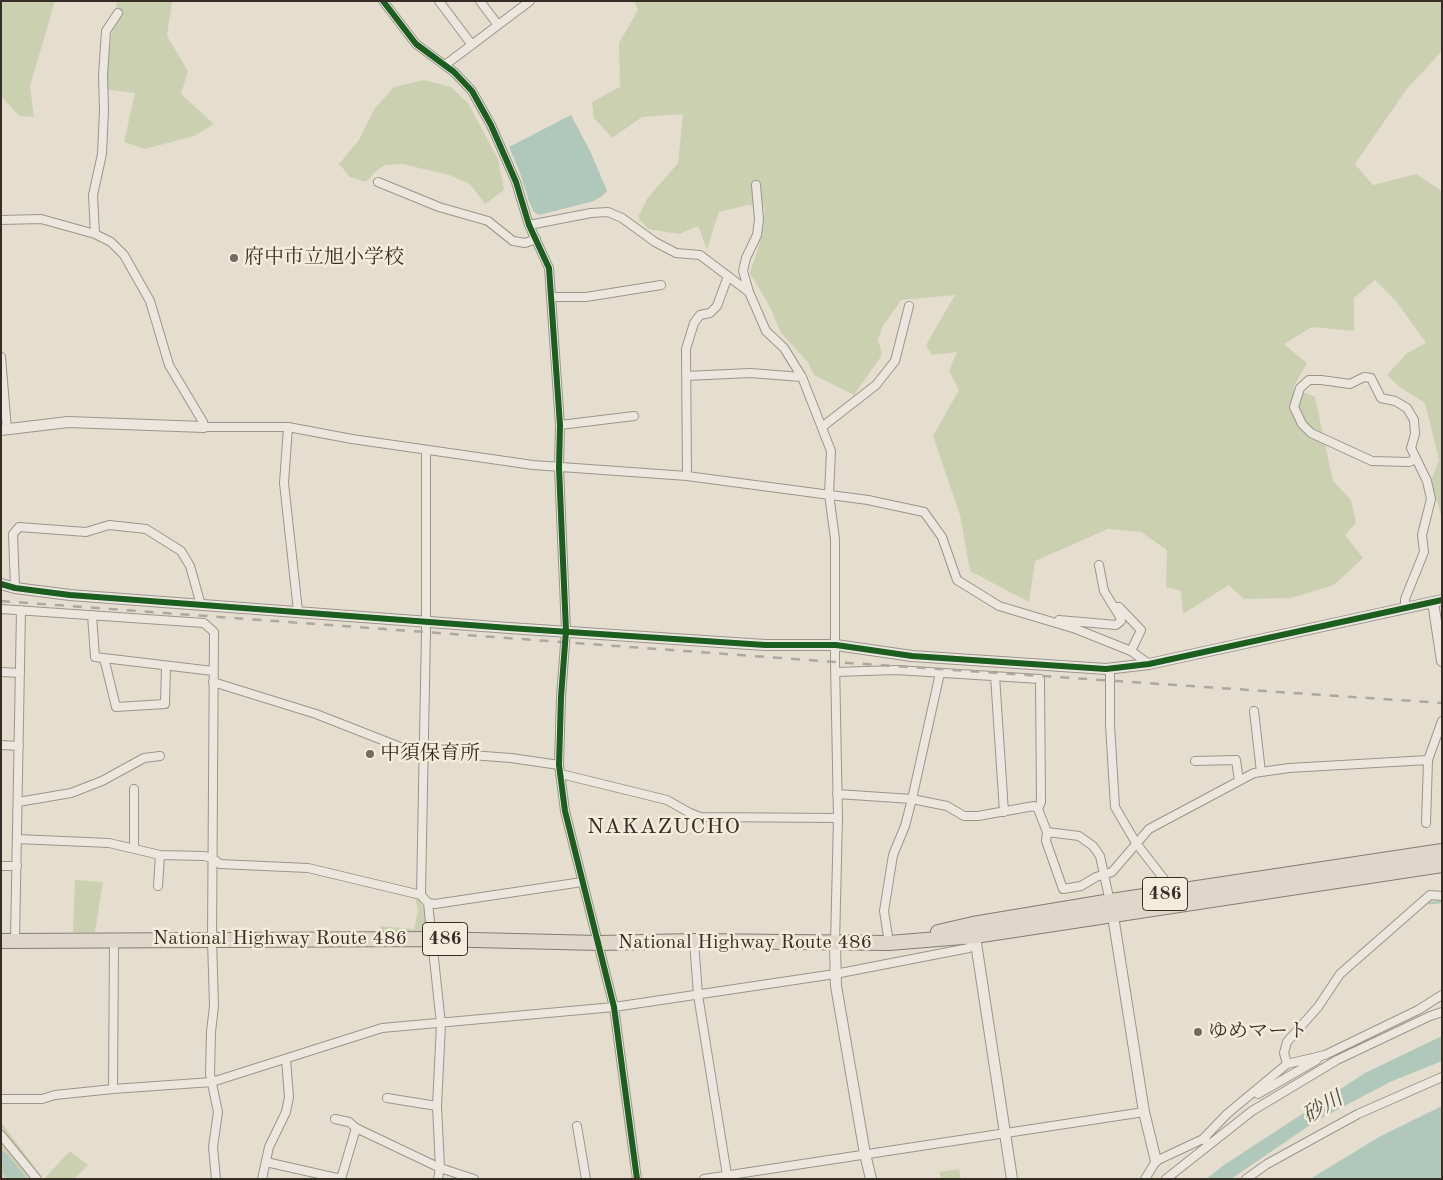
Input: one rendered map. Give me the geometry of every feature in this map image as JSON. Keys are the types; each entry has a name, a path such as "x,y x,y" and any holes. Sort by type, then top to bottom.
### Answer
{"highway":[{"name":"National Highway Route 486","path":"8,941 432,939 599,943 694,941 835,944 889,943 974,930 1111,902 1442,851"},
{"name":"National Highway Route 486","path":"974,930 1113,916 1442,865"}],"street":[{"path":"383,1 416,44 454,72 472,91 491,125 516,182 529,225 548,268 560,425 559,468 566,631 561,697 559,765 565,811 614,1008 636,1179"},
{"path":"440,1 472,45"},
{"path":"480,1 498,26"},
{"path":"445,65 530,1"},
{"path":"95,234 93,195 102,154 103,75 106,31 118,13"},
{"path":"378,182 439,207 488,221 512,240 525,243 536,239"},
{"path":"756,185 759,219 757,236 746,258 743,271 749,292 766,331 784,348 802,376 831,450 829,494 835,539 835,672 838,794 835,974 865,1154 871,1179"},
{"path":"529,225 591,213 608,212 622,218 654,242 676,253 700,255 749,292"},
{"path":"1,220 41,219 95,234 112,242 124,255 150,301 169,365 203,422 204,427"},
{"path":"686,476 686,349 694,323 700,315 710,313 717,306 728,276"},
{"path":"551,297 586,297 661,285"},
{"path":"822,427 876,385 894,361 909,306"},
{"path":"1,357 4,429 68,422 204,427 288,427 352,440 559,468 686,476 829,494 924,512 942,538 957,580 999,606 1076,629 1131,651 1149,664"},
{"path":"686,376 750,373 802,376"},
{"path":"1405,608 1405,598 1424,552 1422,535 1431,499 1427,481 1411,448 1416,434 1414,420 1407,408 1395,401 1381,398 1371,378 1364,377 1350,384 1309,380 1300,388 1294,407 1302,424 1311,433 1372,461 1409,462 1416,459"},
{"path":"560,425 634,416"},
{"path":"288,427 284,483 298,611"},
{"path":"421,895 426,622 426,450"},
{"path":"15,588 13,534 19,527 86,532 109,525 146,529 181,551 190,566 202,605"},
{"path":"1052,622 1057,620 1116,625 1121,621 1104,590 1099,565"},
{"path":"1,584 15,588 70,595 765,645 836,645 912,656 1110,669 1149,664 1437,601 1442,661"},
{"path":"1114,607 1119,607 1141,630 1131,651"},
{"path":"1,609 204,623 214,632 212,858 214,1006 210,1074 218,1112 213,1147 216,1179"},
{"path":"8,941 17,866 21,610"},
{"path":"92,615 95,657 213,671"},
{"path":"104,658 116,707 165,704 166,666"},
{"path":"1110,669 1110,725 1115,807 1136,843 1174,892"},
{"path":"835,672 896,670 1040,679 1041,802 1038,809"},
{"path":"1,672 20,673"},
{"path":"889,943 884,911 893,854 905,826 940,673"},
{"path":"995,676 1004,812"},
{"path":"213,682 316,714 418,754 431,752 511,758 559,765"},
{"path":"1254,711 1261,772"},
{"path":"1426,823 1428,760 1442,721"},
{"path":"1,745 19,746"},
{"path":"18,802 71,793 102,781 144,758 160,756"},
{"path":"1195,762 1236,760 1239,781"},
{"path":"838,794 912,799 947,806 964,816 978,816 1034,806 1038,809 1047,832 1046,842 1063,889 1081,886 1096,877 1112,872 1149,829 1254,774 1289,768 1428,760"},
{"path":"560,774 667,800 690,813 700,816 838,818"},
{"path":"134,789 134,849"},
{"path":"1047,832 1079,836 1092,846 1100,856 1103,875 1111,902 1144,1112 1156,1161"},
{"path":"17,839 109,843 160,855 204,856 212,858 220,864 308,868 421,895 428,903 441,1024 437,1106 440,1168 438,1179"},
{"path":"158,886 160,855"},
{"path":"1,866 17,866"},
{"path":"428,903 436,904 582,882"},
{"path":"1287,1064 1284,1053 1287,1042 1318,1007 1340,974 1430,895 1442,896"},
{"path":"1,1099 42,1099 55,1095 113,1089 212,1082 382,1028 614,1008 835,974 969,948 974,930"},
{"path":"974,930 1012,1179"},
{"path":"113,1089 114,940"},
{"path":"694,941 698,995 726,1175"},
{"path":"1227,1114 1275,1082 1325,1055 1418,1010 1442,995"},
{"path":"1166,1179 1207,1141 1252,1111 1337,1060 1442,1012"},
{"path":"1145,1179 1156,1161 1207,1141 1227,1114 1287,1064 1325,1055"},
{"path":"262,1179 269,1147 286,1112 289,1097 286,1059"},
{"path":"1246,1179 1267,1164 1358,1114 1442,1077"},
{"path":"387,1098 437,1106"},
{"path":"704,1179 1144,1112"},
{"path":"335,1119 349,1122 356,1128 440,1168 474,1179"},
{"path":"577,1126 586,1179"},
{"path":"266,1162 341,1179 356,1128"},
{"path":"1,1136 37,1179"}],"shaded area":[{"path":"1,1 55,1 30,86 34,117 19,116 1,96"},
{"path":"117,1 172,1 167,36 188,71 181,94 214,124 194,136 145,149 124,142 135,93 103,89"},
{"path":"634,1 1442,1 1442,51 1406,90 1355,164 1373,185 1416,174 1442,191 1442,519 1431,481 1439,460 1425,403 1401,388 1387,375 1407,353 1426,343 1396,301 1375,280 1354,298 1354,331 1312,327 1284,344 1307,363 1293,388 1315,397 1333,481 1351,500 1356,523 1345,535 1363,558 1334,585 1291,598 1244,599 1229,585 1183,614 1181,591 1166,587 1167,550 1141,532 1108,529 1035,561 1029,602 970,571 960,515 933,436 959,390 949,371 957,352 932,355 926,345 955,295 901,300 883,326 878,339 882,355 854,395 814,375 807,361 781,333 771,309 750,273 762,236 765,208 748,205 719,212 707,249 698,226 679,234 648,229 638,217 647,199 678,163 683,114 642,117 612,138 594,118 592,102 620,87 619,43 638,10"},
{"path":"424,80 451,87 468,103 498,159 504,190 485,204 470,184 449,175 403,164 386,165 377,170 366,182 350,177 339,164 359,140 375,108 394,87"},
{"path":"75,880 103,882 95,932 73,932"},
{"path":"415,897 418,897 425,911 426,931 381,931 380,926 414,929 418,910"},
{"path":"1,1122 37,1170 1,1130"},
{"path":"1,1137 33,1179 1,1179"},
{"path":"70,1151 88,1165 74,1179 44,1179"},
{"path":"959,1169 961,1179 941,1179 939,1172"}],"water":[{"path":"571,115 591,153 607,191 594,201 539,215 534,212 530,204 509,147"},
{"path":"1442,1036 1442,1061 1390,1082 1316,1121 1231,1179 1206,1179 1224,1165 1365,1073"},
{"path":"1442,1106 1442,1179 1310,1179 1379,1137"}],"waterway":[{"path":"1429,903 1442,902"},
{"name":"砂川","path":"1,1159 18,1179"}],"railway":[{"path":"1,601 835,662 1442,703"}],"cycle path":[{"path":"383,1 416,44 454,72 472,91 491,125 516,182 529,225 549,268 560,425 559,468 566,631 561,697 559,765 565,811 614,1007 637,1179"},
{"path":"1,584 15,588 70,595 765,645 836,645 912,656 1106,669 1149,664 1442,600"}],"place":[{"name":"府中市立旭小学校","path":"234,258"},
{"name":"中須保育所","path":"370,754"},
{"name":"ゆめマート","path":"1198,1032"}],"district":[{"name":"NAKAZUCHO","path":"664,827"}]}
